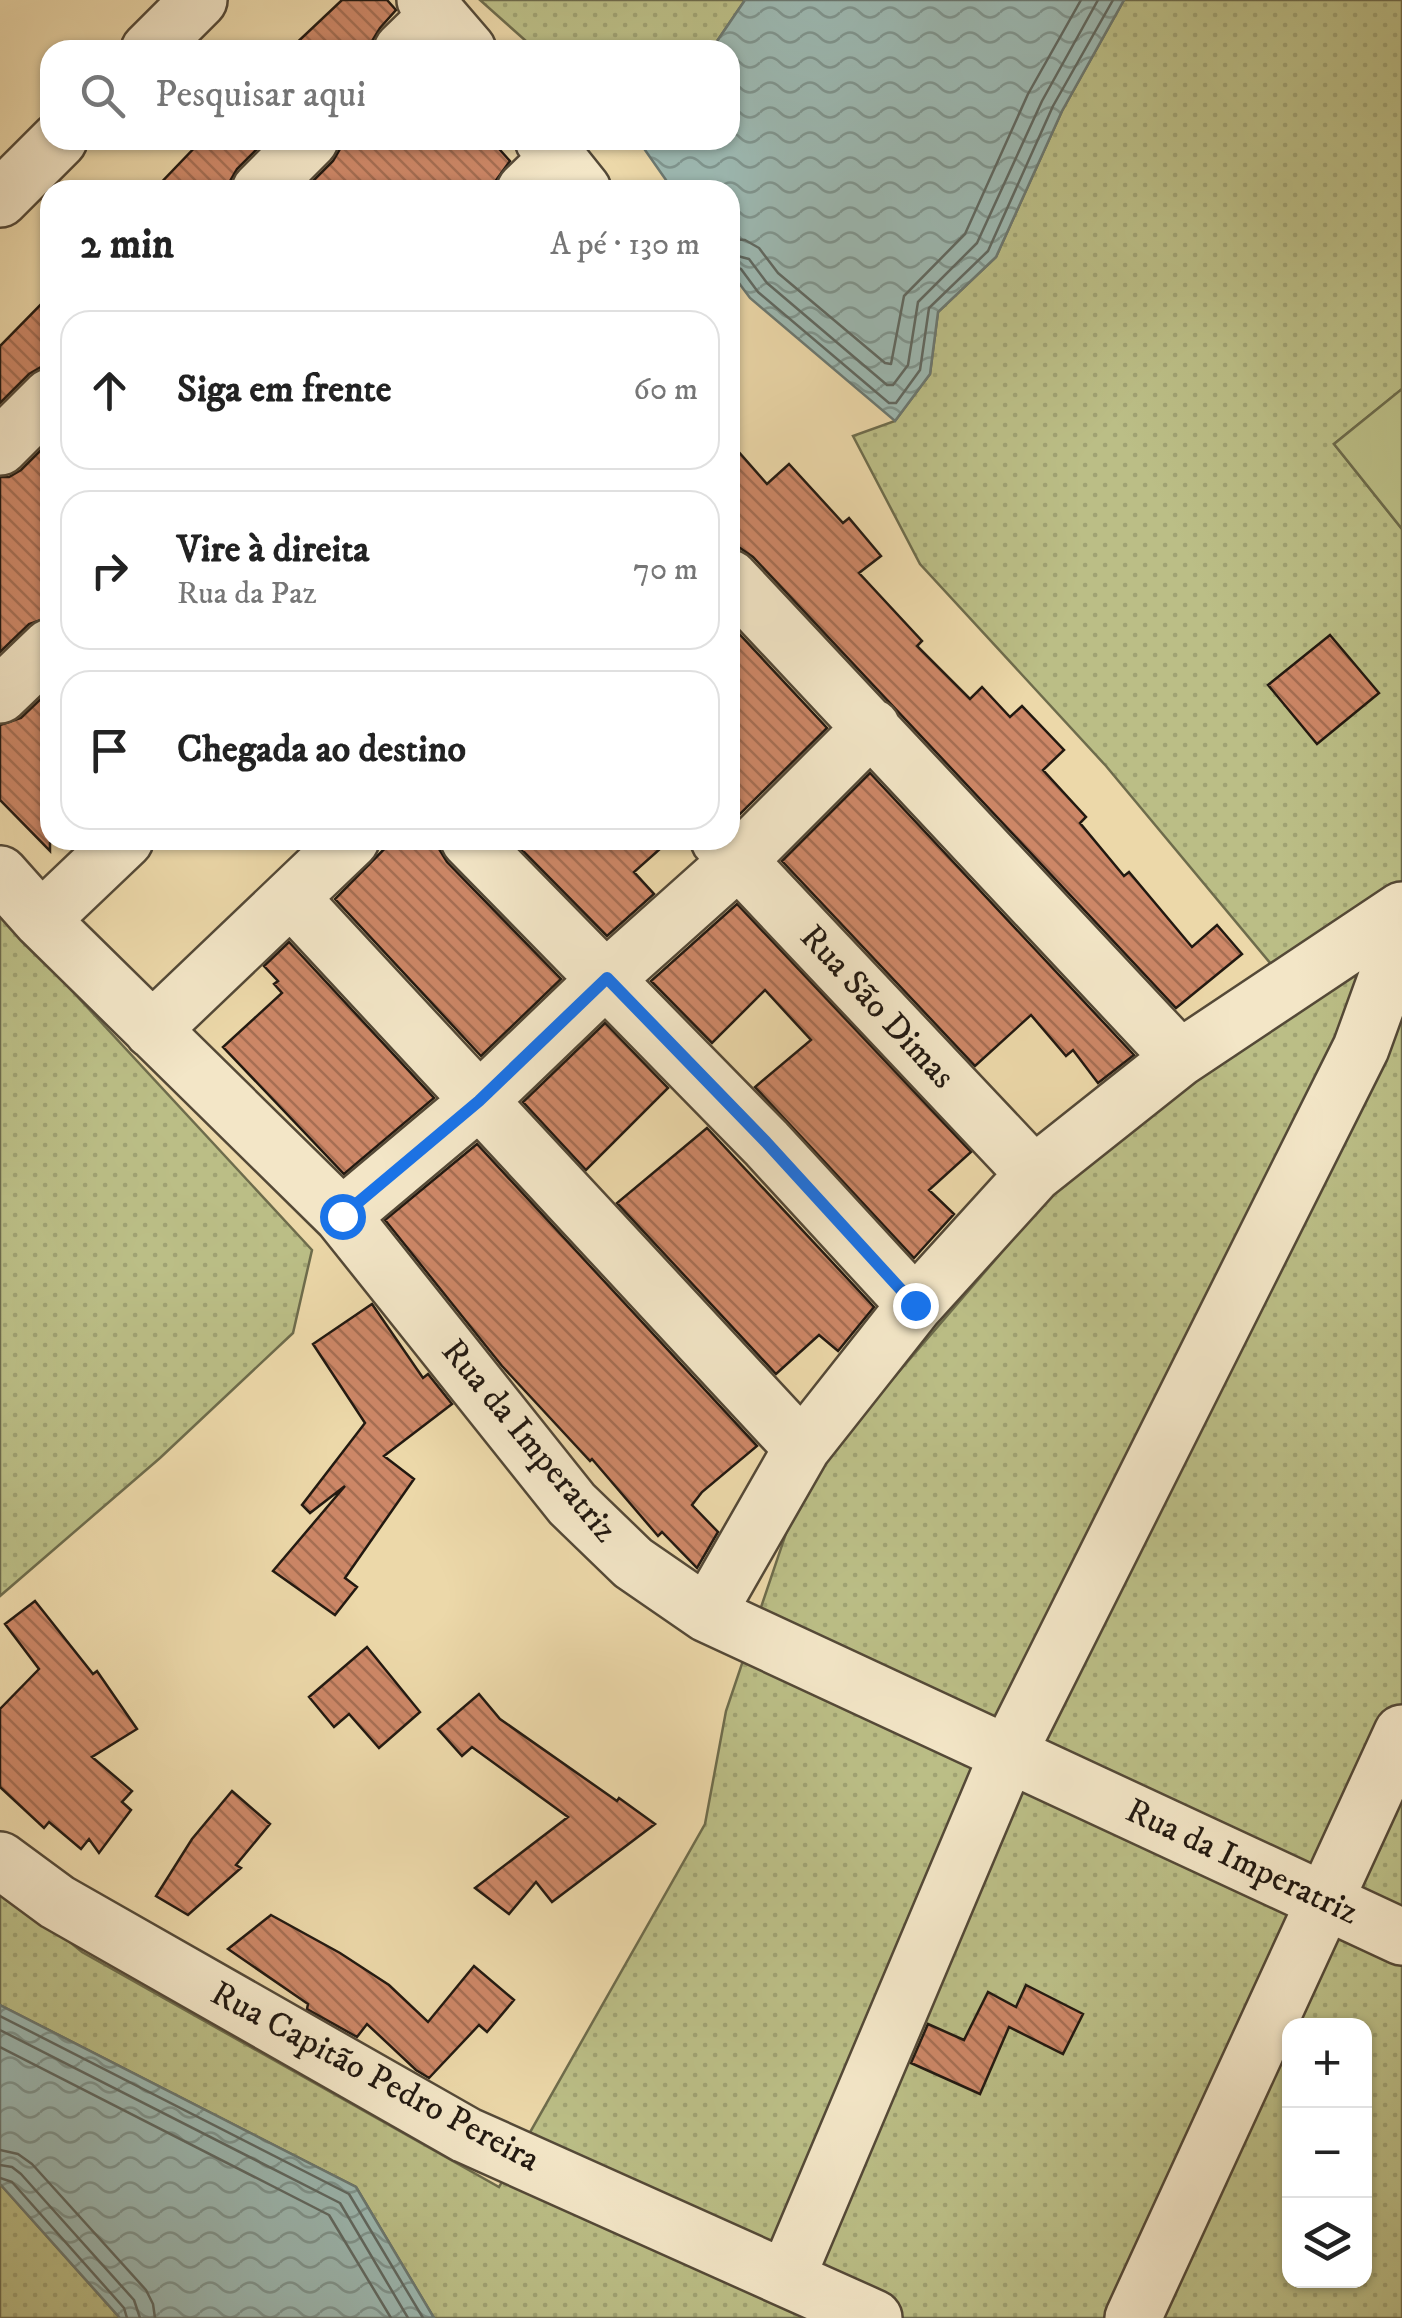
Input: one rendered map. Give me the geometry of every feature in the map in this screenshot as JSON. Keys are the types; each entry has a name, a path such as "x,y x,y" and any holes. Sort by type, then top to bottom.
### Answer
{"street":[{"path":"159,40 199,0"},
{"path":"0,199 49,150"},
{"path":"270,180 300,150"},
{"path":"0,447 40,407"},
{"path":"740,588 1180,1058"},
{"path":"0,695 40,657"},
{"path":"740,840 872,726"},
{"path":"41,920 114,850"},
{"path":"152,1030 342,850"},
{"path":"479,850 766,1142 915,1305"},
{"path":"342,1216 479,1101 607,978 729,850"},
{"name":"Rua São Dimas","path":"729,850 1034,1174"},
{"name":"Rua da Imperatriz","path":"0,874 41,920 342,1216 572,1504 633,1563 706,1614 1402,1936"},
{"path":"292,898 802,1448"},
{"path":"706,1614 802,1448 915,1305 1034,1174 1180,1058 1402,910"},
{"path":"787,2277 1008,1754 1361,1048 1402,935"},
{"path":"1133,2318 1402,1733"},
{"name":"Rua Capitão Pedro Pereira","path":"0,1860 57,1902 466,2134 874,2318"}],"green space":[{"path":"480,0 745,0 718,40 525,40"},
{"path":"1124,0 1402,0 1402,389 1334,444 1402,529 1402,2318 434,2318 356,2187 0,2005 0,1885 82,1952 499,2187 705,1824 726,1711 803,1483 1058,1187 1301,1000 1106,766 920,564 853,436 895,421 930,374 938,312 996,257 1062,111"},
{"path":"1402,389 1402,529 1334,444"},
{"path":"0,913 312,1250 293,1333 160,1458 0,1596"},
{"path":"0,2184 120,2318 0,2318"}],"water":[{"path":"745,0 1124,0 1062,111 996,257 938,312 930,374 895,421 750,298 740,284 740,180 666,180 645,150 740,150 740,40 718,40"},
{"path":"0,2005 356,2187 434,2318 120,2318 0,2184"}],"building":[{"path":"342,0 387,0 396,10 373,40 300,40"},
{"path":"192,150 256,150 231,180 164,180"},
{"path":"339,150 500,150 510,161 496,180 314,180"},
{"path":"40,305 40,368 0,403 0,346"},
{"path":"40,451 40,620 29,624 0,652 0,477 21,470"},
{"path":"740,453 767,484 789,464 843,523 849,518 881,556 859,573 922,641 917,646 970,699 982,687 1010,717 1022,706 1064,750 1043,770 1086,817 1080,823 1124,876 1129,872 1192,947 1217,925 1242,954 1176,1008 753,557 740,548"},
{"path":"740,635 827,728 740,814"},
{"path":"1330,635 1379,693 1317,744 1268,685"},
{"path":"40,700 40,841 0,800 0,725 21,718"},
{"path":"870,773 1134,1055 1098,1083 1073,1050 1066,1056 1031,1015 975,1066 782,861"},
{"path":"383,850 440,850 561,979 481,1056 335,899"},
{"path":"522,850 659,850 634,872 654,894 607,936"},
{"path":"737,904 971,1152 929,1190 954,1214 914,1258 755,1087 811,1040 765,990 712,1043 651,981"},
{"path":"289,942 434,1098 344,1174 223,1047 282,993 274,984 278,981 264,966"},
{"path":"605,1023 668,1088 586,1170 523,1102"},
{"path":"707,1128 874,1307 838,1351 819,1335 776,1374 617,1203"},
{"path":"477,1144 757,1446 692,1505 718,1532 697,1568 662,1532 658,1536 592,1459 502,1366 385,1220"},
{"path":"372,1304 423,1378 428,1374 452,1404 384,1456 414,1479 345,1578 357,1587 335,1615 273,1571 345,1486 310,1513 302,1505 365,1423 313,1344"},
{"path":"35,1601 93,1674 97,1671 137,1729 92,1757 132,1791 122,1802 131,1810 99,1853 89,1839 81,1849 49,1822 44,1828 0,1787 0,1709 39,1669 5,1624"},
{"path":"367,1647 420,1712 379,1748 349,1714 334,1727 309,1697"},
{"path":"479,1694 500,1719 655,1824 552,1902 536,1882 509,1914 475,1888 568,1817 472,1747 462,1756 438,1729"},
{"path":"232,1791 270,1824 236,1865 241,1868 188,1915 156,1896 192,1839"},
{"path":"271,1915 389,1985 428,2022 474,1966 514,2000 487,2032 479,2025 429,2078 367,2024 357,2037 307,2009 308,2004 228,1949"},
{"path":"1026,1985 1083,2014 1063,2054 1009,2027 980,2094 911,2063 928,2024 964,2040 988,1992 1016,2007"}],"route":[{"path":"342,1216 479,1101 607,978 766,1142 915,1305"}]}
